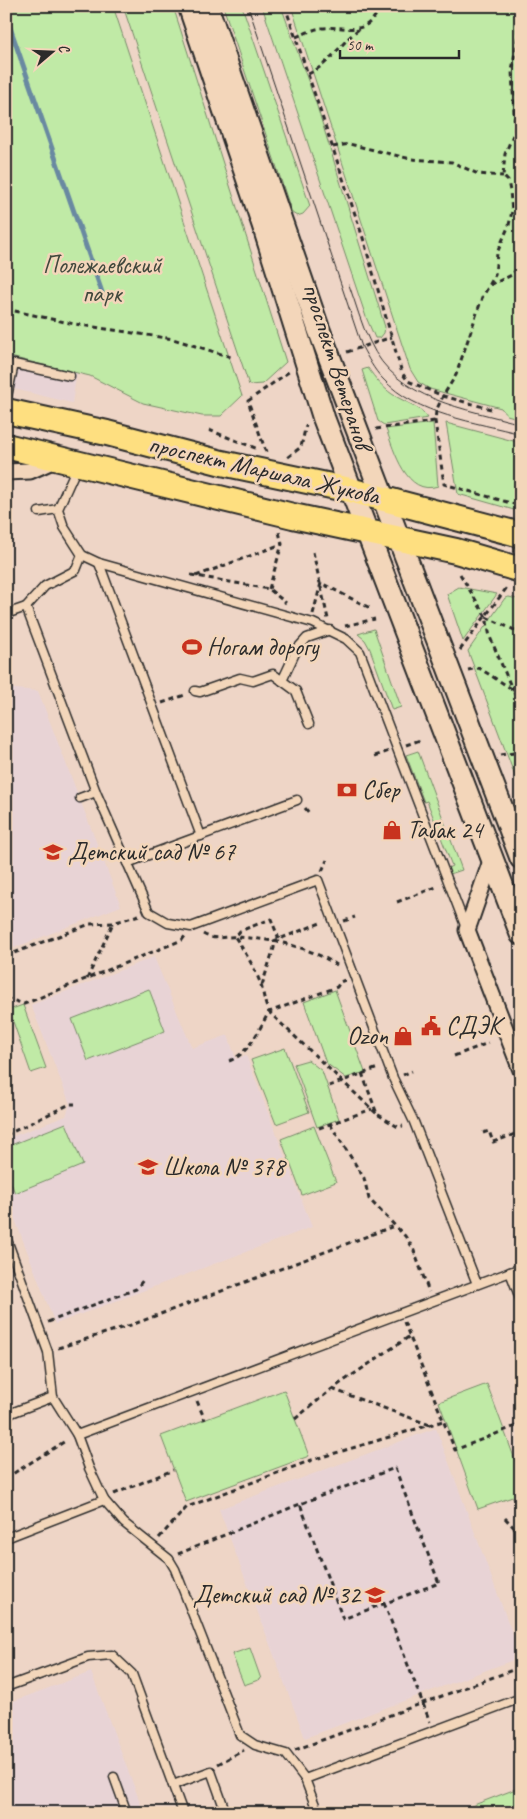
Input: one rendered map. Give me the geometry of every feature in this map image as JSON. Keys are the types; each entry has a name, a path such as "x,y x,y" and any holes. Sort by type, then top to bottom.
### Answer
{"main road":[{"name":"проспект Ветеранов","path":"189,6 263,225 324,419 366,533 521,934"},
{"name":"проспект Ветеранов","path":"208,6 283,228 382,498 514,827 521,858"},
{"name":"проспект Маршала Жукова","path":"6,411 350,490 521,535"},
{"name":"проспект Маршала Жукова","path":"6,446 293,516 366,533 397,538 514,578"}],"street":[{"path":"6,472 30,471 69,460"},
{"path":"492,858 467,930 521,1070"}],"lane":[{"path":"6,401 14,364 70,376"},
{"path":"69,460 58,509 64,527 82,555 99,563 311,622 346,639 360,652 467,930"},
{"path":"39,512 58,509"},
{"path":"6,614 26,607 45,586 76,570 82,555"},
{"path":"99,563 201,836"},
{"path":"26,607 96,792 149,912 168,923 191,927 318,880 388,1065 414,1122 477,1284"},
{"path":"282,681 297,649 307,638 330,630"},
{"path":"195,691 200,692 240,678 253,681 273,674 296,691 309,724"},
{"path":"80,798 96,792"},
{"path":"127,863 297,800"},
{"path":"6,1237 40,1325 48,1352 52,1397 77,1435 89,1468 104,1500 124,1523 169,1559 175,1569 240,1735 254,1745 286,1754 305,1779 318,1813"},
{"path":"77,1435 521,1268"},
{"path":"510,1272 520,1298"},
{"path":"6,1415 52,1397"},
{"path":"6,1538 104,1500"},
{"path":"6,1687 88,1657 112,1655 132,1674 183,1813"},
{"path":"305,1779 521,1698"},
{"path":"172,1785 211,1771 226,1813"},
{"path":"114,1777 127,1813"}],"path":[{"path":"285,6 333,147 402,373 408,382 443,396 491,409"},
{"path":"308,74 326,64 343,42 359,28 372,21 381,6"},
{"path":"503,176 505,154 512,139 516,123 512,71 518,34 518,7"},
{"path":"296,37 322,28 350,30 359,28"},
{"path":"333,147 348,144 411,159 452,162 478,174 503,176 508,181 512,211 497,253 494,274 482,298 456,375 436,411 435,421 444,484 521,506"},
{"path":"490,285 512,275 521,263"},
{"path":"6,308 74,324 173,339 234,358"},
{"path":"347,352 392,336"},
{"path":"266,452 248,401 290,370 293,379"},
{"path":"280,456 288,457 301,447 306,425 304,416"},
{"path":"375,429 435,421"},
{"path":"209,430 272,455"},
{"path":"187,574 269,589 282,544 278,527 293,516"},
{"path":"196,576 282,544"},
{"path":"313,552 330,630 374,619"},
{"path":"460,574 486,617 490,637 512,690 521,705"},
{"path":"460,650 514,578"},
{"path":"321,583 370,608"},
{"path":"486,617 521,633"},
{"path":"468,670 480,668 512,690"},
{"path":"512,690 521,678"},
{"path":"167,701 173,699"},
{"path":"404,746 420,740"},
{"path":"500,755 521,752"},
{"path":"397,902 428,890"},
{"path":"6,956 90,924 112,923 149,912"},
{"path":"274,941 333,918"},
{"path":"234,937 240,931 271,919 279,939"},
{"path":"87,979 112,923"},
{"path":"194,929 211,939 234,937 274,941 317,953 355,976"},
{"path":"6,998 24,1004 182,940 189,930"},
{"path":"234,937 248,956 261,986 264,1001 269,1012 377,1114 398,1127 414,1122"},
{"path":"261,986 274,948 274,941"},
{"path":"229,1061 236,1059 251,1043 269,1012 337,987 340,982 355,976"},
{"path":"454,1056 488,1043"},
{"path":"329,1086 362,1072 388,1065"},
{"path":"362,1072 377,1114"},
{"path":"6,1135 70,1104 75,1104"},
{"path":"320,1128 372,1109"},
{"path":"330,1124 364,1178 369,1199 405,1236 413,1248 432,1300"},
{"path":"482,1133 488,1131 493,1142 521,1132"},
{"path":"48,1352 134,1324 394,1226"},
{"path":"40,1325 136,1289 144,1279"},
{"path":"400,1312 455,1450 521,1424"},
{"path":"295,1419 332,1389 410,1336"},
{"path":"332,1389 431,1425"},
{"path":"193,1391 204,1420"},
{"path":"152,1546 187,1507 312,1460 443,1421"},
{"path":"6,1478 77,1435"},
{"path":"169,1559 300,1504 395,1468 439,1583 344,1619 300,1504"},
{"path":"104,1500 173,1470"},
{"path":"505,1518 521,1535"},
{"path":"384,1603 434,1732"},
{"path":"286,1754 521,1667"},
{"path":"211,1771 213,1767 254,1745"}],"shaded area":[{"path":"6,356 77,372 72,403 6,387"},
{"name":"Детский сад № 67","path":"6,688 38,691 121,906 6,951"},
{"name":"Школа № 378","path":"154,957 192,1048 228,1035 236,1059 246,1055 312,1227 55,1324 6,1196 6,1139 66,1116 70,1104 31,1005"},
{"name":"Детский сад № 32","path":"436,1428 521,1657 305,1738 219,1509"},
{"path":"91,1672 144,1813 6,1813 6,1704"}],"green space":[{"name":"Полежаевский парк","path":"6,6 113,6 242,396 221,416 202,416 143,403 90,376 6,356"},
{"path":"123,6 173,6 286,362 262,384 249,385"},
{"path":"223,6 242,6 310,206 303,214 297,216 292,213"},
{"path":"262,6 281,6 316,103 385,327 384,333 380,338 375,338 366,317"},
{"path":"291,6 521,6 521,419 507,415 501,408 430,389 418,382 410,369"},
{"path":"368,368 388,391 417,407 428,418 384,425 378,421 362,370"},
{"path":"433,423 438,486 427,488 418,485 403,470 386,429"},
{"path":"446,423 521,443 521,512 458,494"},
{"path":"459,587 497,594 463,641 447,594"},
{"path":"505,598 521,600 521,682 515,683 521,697 521,792 468,651"},
{"path":"374,629 401,707 392,710 370,649 365,640 358,634"},
{"path":"418,751 462,870 450,874 448,868 452,866 427,801 424,802 406,755"},
{"path":"149,989 165,1031 88,1061 72,1019"},
{"path":"335,990 365,1072 346,1078 326,1063 304,1002"},
{"path":"23,1005 46,1068 31,1073 9,1010"},
{"path":"285,1048 309,1112 276,1124 251,1060"},
{"path":"308,1060 322,1071 339,1119 317,1127 294,1064"},
{"path":"66,1123 83,1165 15,1193 6,1171 6,1147"},
{"path":"314,1126 336,1182 302,1195 281,1139"},
{"path":"487,1384 521,1476 521,1494 478,1509 439,1402"},
{"path":"284,1390 309,1456 186,1502 161,1436"},
{"path":"250,1648 261,1679 244,1685 232,1654"},
{"path":"521,1787 521,1806 503,1813 453,1813"}],"waterway":[{"path":"6,16 105,301"}],"tram line":[{"path":"248,6 362,347 371,364 383,379 397,391 429,409 466,421 521,434"},
{"path":"349,285 370,342 382,362 397,377 415,390 456,407 521,424"}],"place":[{"name":"Ногам дорогу","path":"192,647"},
{"name":"Сбер","path":"347,790"},
{"name":"Табак 24","path":"392,830"},
{"name":"Детский сад № 67","path":"53,852"},
{"name":"СДЭК","path":"431,1026"},
{"name":"Ozon","path":"403,1036"},
{"name":"Школа № 378","path":"148,1167"},
{"name":"Детский сад № 32","path":"375,1595"}]}
